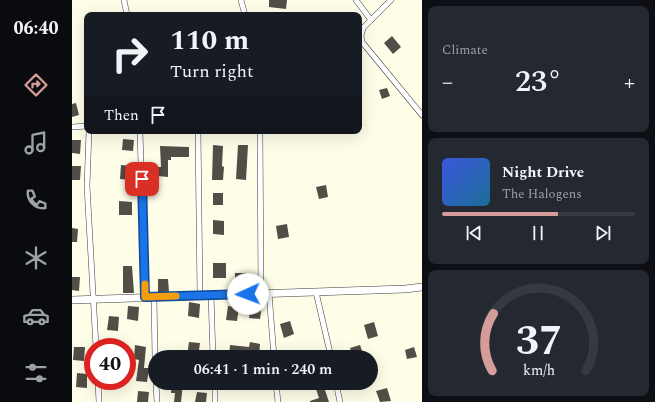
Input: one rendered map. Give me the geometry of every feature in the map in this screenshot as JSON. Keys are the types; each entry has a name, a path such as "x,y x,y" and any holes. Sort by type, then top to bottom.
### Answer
{"street":[{"path":"124,0 126,12"},
{"path":"241,0 244,12"},
{"path":"356,0 371,20"},
{"path":"362,32 363,28 391,0"},
{"path":"362,42 422,115"},
{"path":"72,127 84,126"},
{"path":"89,134 87,186 95,338"},
{"path":"140,134 145,297"},
{"path":"198,134 200,295"},
{"path":"260,134 265,293 273,350"},
{"path":"72,300 405,289 422,286"},
{"path":"316,292 328,350"},
{"path":"210,295 213,350"},
{"path":"154,297 155,350"},
{"path":"99,390 100,402"},
{"path":"156,390 156,402"},
{"path":"215,390 216,402"},
{"path":"277,390 278,402"},
{"path":"337,390 340,402"}],"building":[{"path":"269,0 287,0 286,9 269,7"},
{"path":"392,36 401,47 393,54 384,43"},
{"path":"387,88 390,96 382,99 379,90"},
{"path":"76,103 79,115 72,117 72,104"},
{"path":"123,139 134,140 133,151 122,150"},
{"path":"72,140 81,140 80,154 72,153"},
{"path":"213,145 223,146 223,180 212,180"},
{"path":"238,145 248,145 246,180 236,179"},
{"path":"160,146 189,147 189,157 171,157 171,160 168,160 168,177 157,176 158,167 161,167"},
{"path":"121,165 132,166 131,180 120,179"},
{"path":"72,166 81,166 80,180 72,180"},
{"path":"326,185 328,197 319,199 316,187"},
{"path":"213,193 223,193 223,205 213,205"},
{"path":"119,201 132,202 132,215 119,215"},
{"path":"213,220 224,221 224,235 213,234"},
{"path":"287,224 289,237 278,239 276,226"},
{"path":"72,228 78,229 77,242 72,242"},
{"path":"213,263 226,263 226,278 213,278"},
{"path":"123,266 132,266 134,293 123,293"},
{"path":"235,273 246,273 246,287 235,287"},
{"path":"72,277 80,277 79,291 72,290"},
{"path":"158,279 168,279 169,292 158,292"},
{"path":"189,302 200,304 199,318 188,316"},
{"path":"251,304 262,305 260,319 249,318"},
{"path":"128,306 139,307 138,321 127,319"},
{"path":"228,306 239,307 237,321 226,320"},
{"path":"109,316 119,317 118,331 107,330"},
{"path":"290,321 294,334 284,338 280,324"},
{"path":"374,322 378,336 368,339 364,325"},
{"path":"189,342 200,343 199,350 188,350"},
{"path":"250,342 260,344 260,350 230,350 230,345 249,347"},
{"path":"136,345 146,347 144,368 148,368 147,382 136,381 139,360 136,359"},
{"path":"360,345 362,350 351,350 350,348"},
{"path":"74,347 84,347 84,361 73,360"},
{"path":"414,347 417,357 407,359 405,350"},
{"path":"77,373 84,374 84,388 76,387"},
{"path":"387,388 391,401 380,402 376,391"},
{"path":"171,390 182,390 181,402 174,402 175,393 171,393"},
{"path":"316,390 325,390 329,402 310,402 319,398"},
{"path":"138,391 149,392 148,402 137,402"},
{"path":"197,392 207,393 206,402 195,402"}],"slow traffic":[{"path":"145,284 145,297 176,296"}],"route":[{"path":"142,179 145,297 248,294"}]}
